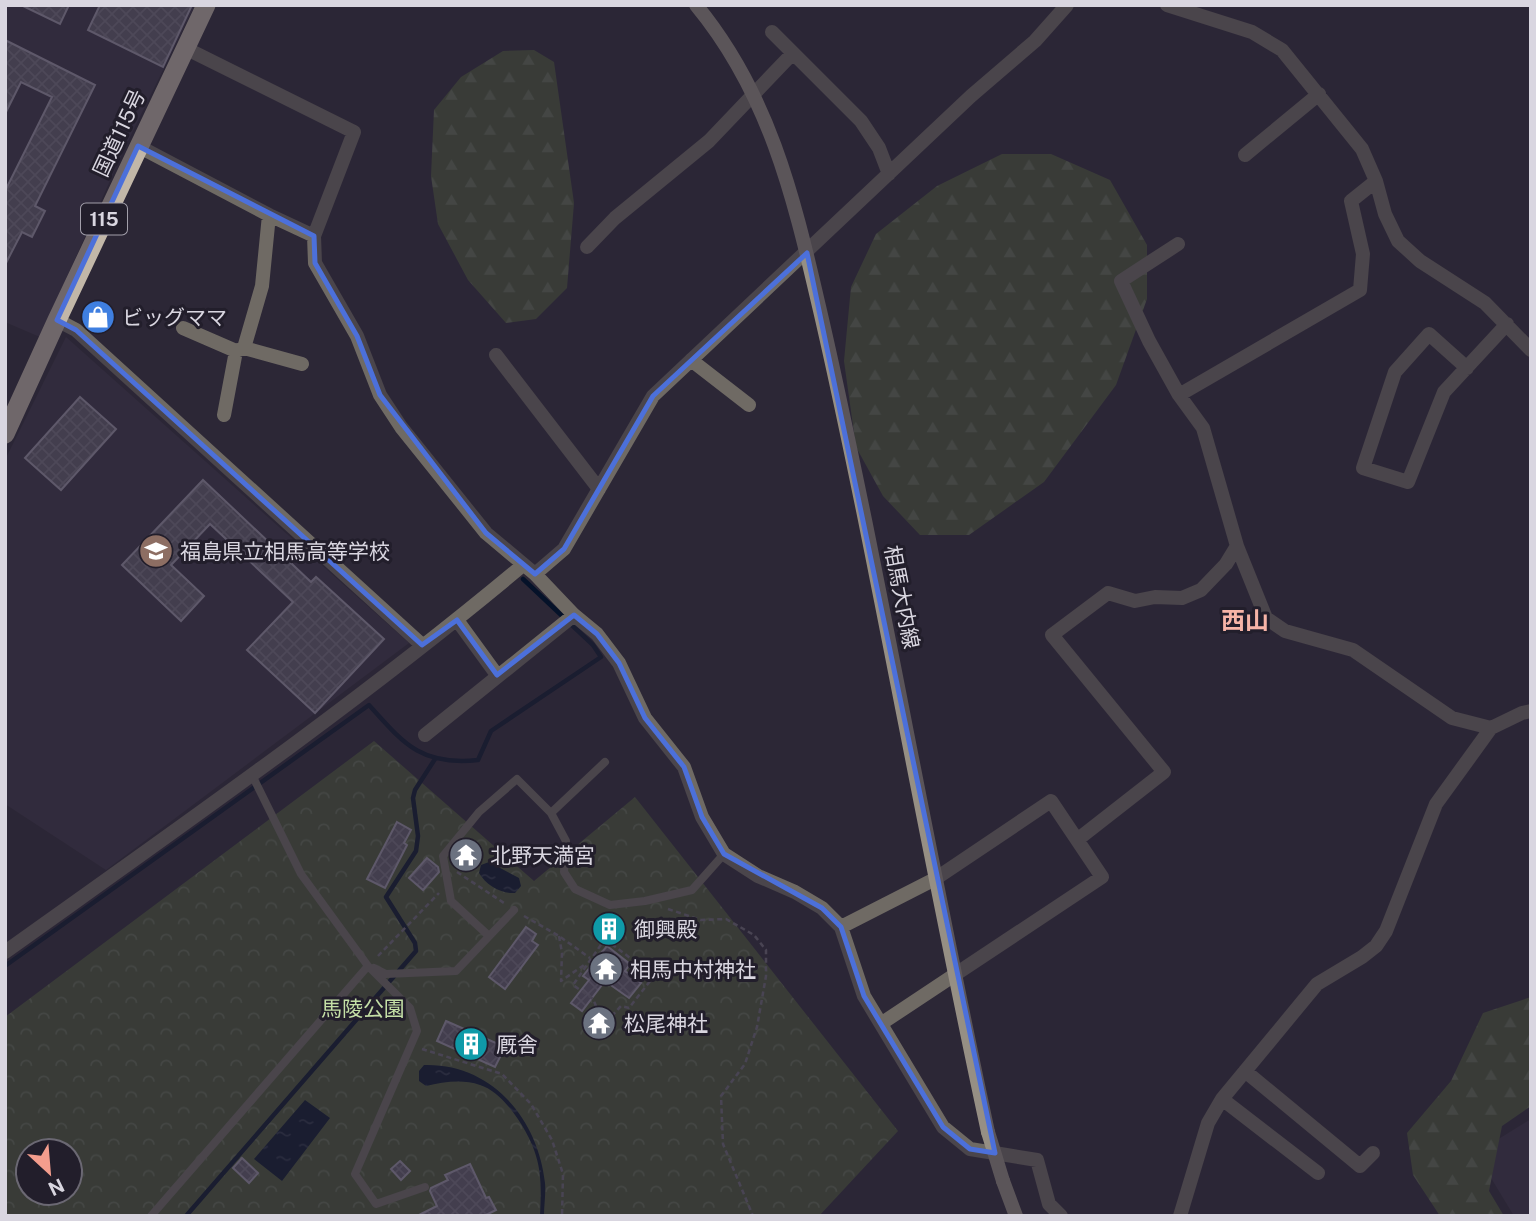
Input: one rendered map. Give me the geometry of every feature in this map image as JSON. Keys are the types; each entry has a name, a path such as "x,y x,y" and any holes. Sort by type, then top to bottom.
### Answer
{"highway":[{"name":"国道115号","path":"5,434 206,5"}],"main road":[{"name":"相馬大内線","path":"696,5 732,54 755,94 787,177 840,400 954,975 988,1132 1016,1216"}],"street":[{"path":"5,952 252,775 422,645 529,569 564,549 653,396 971,96 1035,41 1067,5"},
{"path":"1167,5 1252,32 1282,50 1362,149 1376,181 1385,214 1398,241 1420,261 1485,303 1529,342"},
{"path":"772,32 861,121 879,148 889,174"},
{"path":"185,48 354,132 314,236 316,263 356,336 380,396 401,427 486,533 529,569 574,615 597,634 619,663 645,718 684,767 702,817 724,855 758,876 795,892 822,908 841,927 864,996 943,1127 970,1149 1037,1160 1049,1204 1061,1216"},
{"path":"587,247 615,218 709,141 793,54"},
{"path":"1245,155 1319,94"},
{"path":"138,146 314,236"},
{"path":"1179,396 1360,290 1363,254 1351,201 1376,181"},
{"path":"224,415 240,349 262,286 269,215"},
{"path":"1178,244 1121,281 1179,396 1203,428 1237,546 1266,618 1285,631 1353,650 1452,718 1491,728"},
{"path":"57,320 76,330 422,645"},
{"path":"1467,368 1429,334 1395,372 1363,468 1408,482 1444,392 1467,368 1507,324"},
{"path":"183,328 240,349 302,364"},
{"path":"496,355 599,489"},
{"path":"691,360 749,405"},
{"path":"1077,840 1164,772 1052,635 1108,593 1135,601 1155,597 1182,598 1201,590 1226,564 1237,546"},
{"path":"425,735 574,615"},
{"path":"457,620 498,675"},
{"path":"1180,1216 1208,1123 1222,1099 1317,984 1376,946 1386,931 1436,804 1491,728 1531,711"},
{"path":"841,927 935,879 1051,801 1102,877 882,1023"},
{"path":"1245,1071 1360,1166 1373,1153"},
{"path":"1222,1099 1318,1173"}],"lane":[{"path":"551,813 605,762"},
{"path":"252,775 301,874 368,966 410,1008 417,1031 355,1174 376,1204 425,1187"},
{"path":"489,936 451,901 443,856 479,812 517,779 551,813 566,841 564,872 575,889 610,905 645,901 692,890 724,855"},
{"path":"368,966 386,974 456,971 514,910"},
{"path":"151,1216 368,966"}],"path":[{"path":"368,966 458,872 590,958"},
{"path":"645,901 701,920 726,919 754,935 766,950 766,976 757,1027 745,1064 721,1096 723,1144 753,1216"},
{"path":"559,936 562,953 561,981 586,964"},
{"path":"654,976 605,939 573,985 593,999 596,1006 610,1018 621,1006 629,1008 660,969"},
{"path":"410,1046 502,1074 531,1104 552,1140 563,1174 562,1216"}],"highlighted area":[{"path":"138,146 314,236 315,263 357,336 380,395 486,533 535,574 564,549 653,396 807,253 995,1153 970,1149 943,1127 864,996 841,927 822,908 724,854 702,817 684,767 645,718 619,663 597,634 574,615 497,675 457,620 422,645 76,330 57,320"}],"shaded area":[{"path":"5,5 195,5 126,145 40,337 5,322"},
{"name":"福島県立相馬高等学校","path":"66,337 409,643 106,870 5,804 5,460"},
{"path":"1531,1119 1531,1216 1514,1216 1476,1153"}],"green space":[{"path":"534,50 554,62 574,203 567,288 536,319 506,323 468,280 438,224 431,176 434,110 461,77 503,51"},
{"path":"1002,154 1051,154 1110,180 1147,245 1147,299 1116,385 1044,482 969,535 920,535 883,496 856,447 844,361 851,287 876,234 937,186"},
{"name":"馬陵公園","path":"374,741 534,881 635,797 898,1131 819,1216 5,1216 5,1017"},
{"path":"1531,997 1531,1106 1502,1126 1489,1191 1504,1216 1440,1216 1413,1175 1407,1133 1451,1081 1483,1013"}],"water":[{"path":"489,862 519,878 521,886 515,893 499,890 482,877 479,873 481,865"},
{"path":"424,1065 448,1067 471,1074 507,1099 522,1117 541,1159 545,1187 544,1216 540,1216 538,1163 528,1136 515,1114 498,1096 480,1085 446,1082 426,1086 419,1081 419,1071"},
{"path":"305,1100 330,1118 282,1181 254,1159"}],"building":[{"path":"21,5 69,5 60,24"},
{"path":"100,5 192,5 163,67 88,30"},
{"path":"5,40 95,85 35,206 45,211 32,237 22,232 5,265 5,191 52,97 21,82 5,114"},
{"path":"80,397 116,429 61,490 25,458"},
{"path":"203,480 311,582 316,577 384,639 315,713 247,650 293,602 210,524 171,565 204,596 181,621 122,565"},
{"path":"397,822 411,830 404,843 407,845 385,888 367,879"},
{"path":"471,840 481,850 461,868 451,859"},
{"path":"427,858 438,867 439,872 423,890 409,878"},
{"path":"526,927 536,934 532,941 538,945 505,989 489,977"},
{"path":"607,946 630,964 625,971 641,983 629,998 605,981 582,1011 571,1003 589,980 583,976"},
{"name":"厩舎","path":"446,1021 505,1047 495,1067 437,1041"},
{"path":"242,1158 258,1173 249,1183 233,1168"},
{"path":"400,1161 410,1171 401,1180 391,1169"},
{"path":"470,1164 486,1198 489,1197 496,1210 484,1216 417,1216 437,1206 431,1188 448,1180 445,1175"}],"waterway":[{"path":"5,966 369,705 404,741 428,756 458,761 478,760 491,731 601,657 593,645 523,579"},
{"path":"186,1216 416,951 415,943 386,897 416,851 418,836 413,798 415,790 435,759"}],"place":[{"name":"ビッグママ","path":"98,317"},
{"name":"福島県立相馬高等学校","path":"156,551"},
{"name":"北野天満宮","path":"466,855"},
{"name":"御興殿","path":"609,929"},
{"name":"相馬中村神社","path":"606,969"},
{"name":"松尾神社","path":"599,1023"},
{"name":"厩舎","path":"471,1044"}],"district":[{"name":"西山","path":"1245,620"}]}
